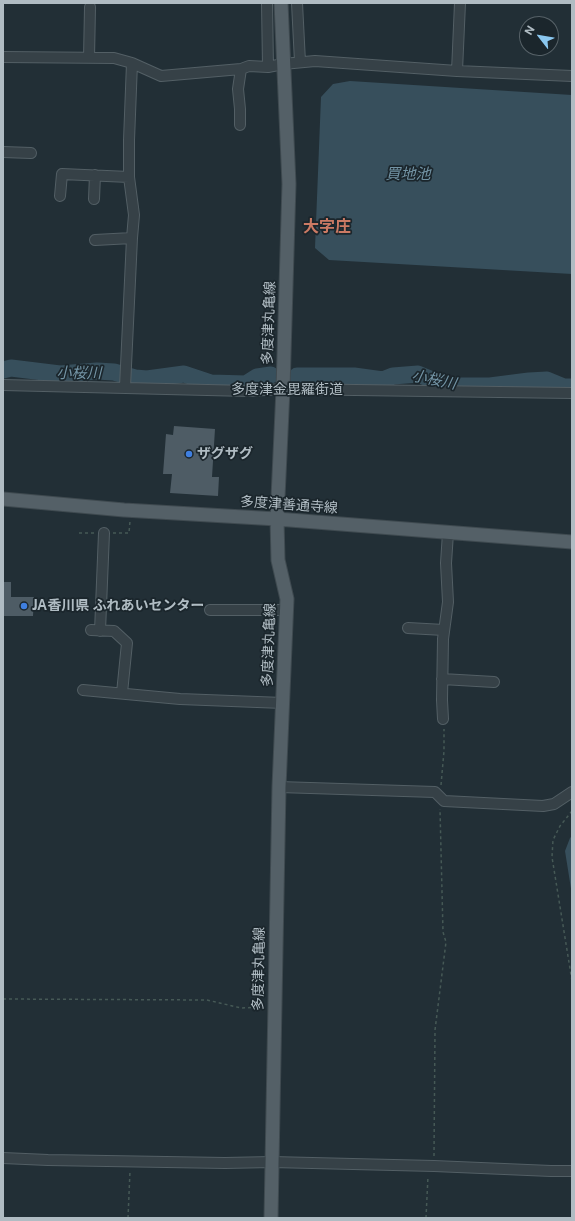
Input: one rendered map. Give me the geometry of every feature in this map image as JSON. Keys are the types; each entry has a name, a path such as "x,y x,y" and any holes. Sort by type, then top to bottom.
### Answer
{"main road":[{"name":"多度津丸亀線","path":"271,1218 279,787 287,610 287,599 278,560 277,519 283,389 289,184 281,3"},
{"name":"多度津善通寺線","path":"3,498 124,510 277,519 572,542"}],"street":[{"path":"267,3 268,67"},
{"path":"297,3 300,62"},
{"path":"457,71 460,3"},
{"path":"89,58 90,8"},
{"path":"3,57 114,58 132,63 161,76 241,69 249,66 268,67 315,61 457,71 572,76"},
{"path":"125,384 134,215 129,177 132,63"},
{"path":"240,125 238,89 241,69"},
{"path":"3,152 32,153"},
{"path":"60,196 62,174 129,177"},
{"path":"94,199 95,175"},
{"path":"95,240 132,238"},
{"name":"多度津金毘羅街道","path":"3,385 125,384 248,391 283,389 572,393"},
{"path":"104,533 95,631 114,631 127,642 122,693"},
{"path":"443,718 442,678 444,630 448,602 446,563 448,533"},
{"path":"210,610 287,610"},
{"path":"408,628 444,630"},
{"path":"442,678 494,683"},
{"path":"83,690 180,699 283,703"},
{"path":"279,787 435,792 441,799 543,806 554,804 572,792"},
{"path":"3,1158 225,1163 272,1162 572,1171"}],"path":[{"path":"426,1218 431,1166 435,1030 446,942 443,932 440,814 445,734 443,718"},
{"path":"572,811 560,826 553,840 552,857 572,981"},
{"path":"3,999 207,1000 241,1008 275,1006"},
{"path":"128,1218 131,1161"}],"water":[{"name":"買地池","path":"350,81 572,95 572,274 329,260 315,248 321,97 333,84"},
{"path":"572,836 572,895 565,851"}],"building":[{"name":"ザグザグ","path":"174,426 215,429 212,477 219,477 218,496 170,493 172,474 163,474 166,434 173,435"},
{"path":"3,582 11,582 11,597 34,597 33,616 3,616"}],"waterway":[{"name":"小桜川","path":"3,370 11,368 60,374 97,371 114,372 135,378 147,379 184,374 211,383 246,384 257,377 271,375"},
{"name":"小桜川","path":"297,376 354,376 383,380 393,376 418,374 447,386 490,386 547,380 564,387 572,387"}],"place":[{"name":"ザグザグ","path":"189,454"},
{"name":"JA香川県 ふれあいセンター","path":"24,606"}],"district":[{"name":"大字庄","path":"327,227"}]}
